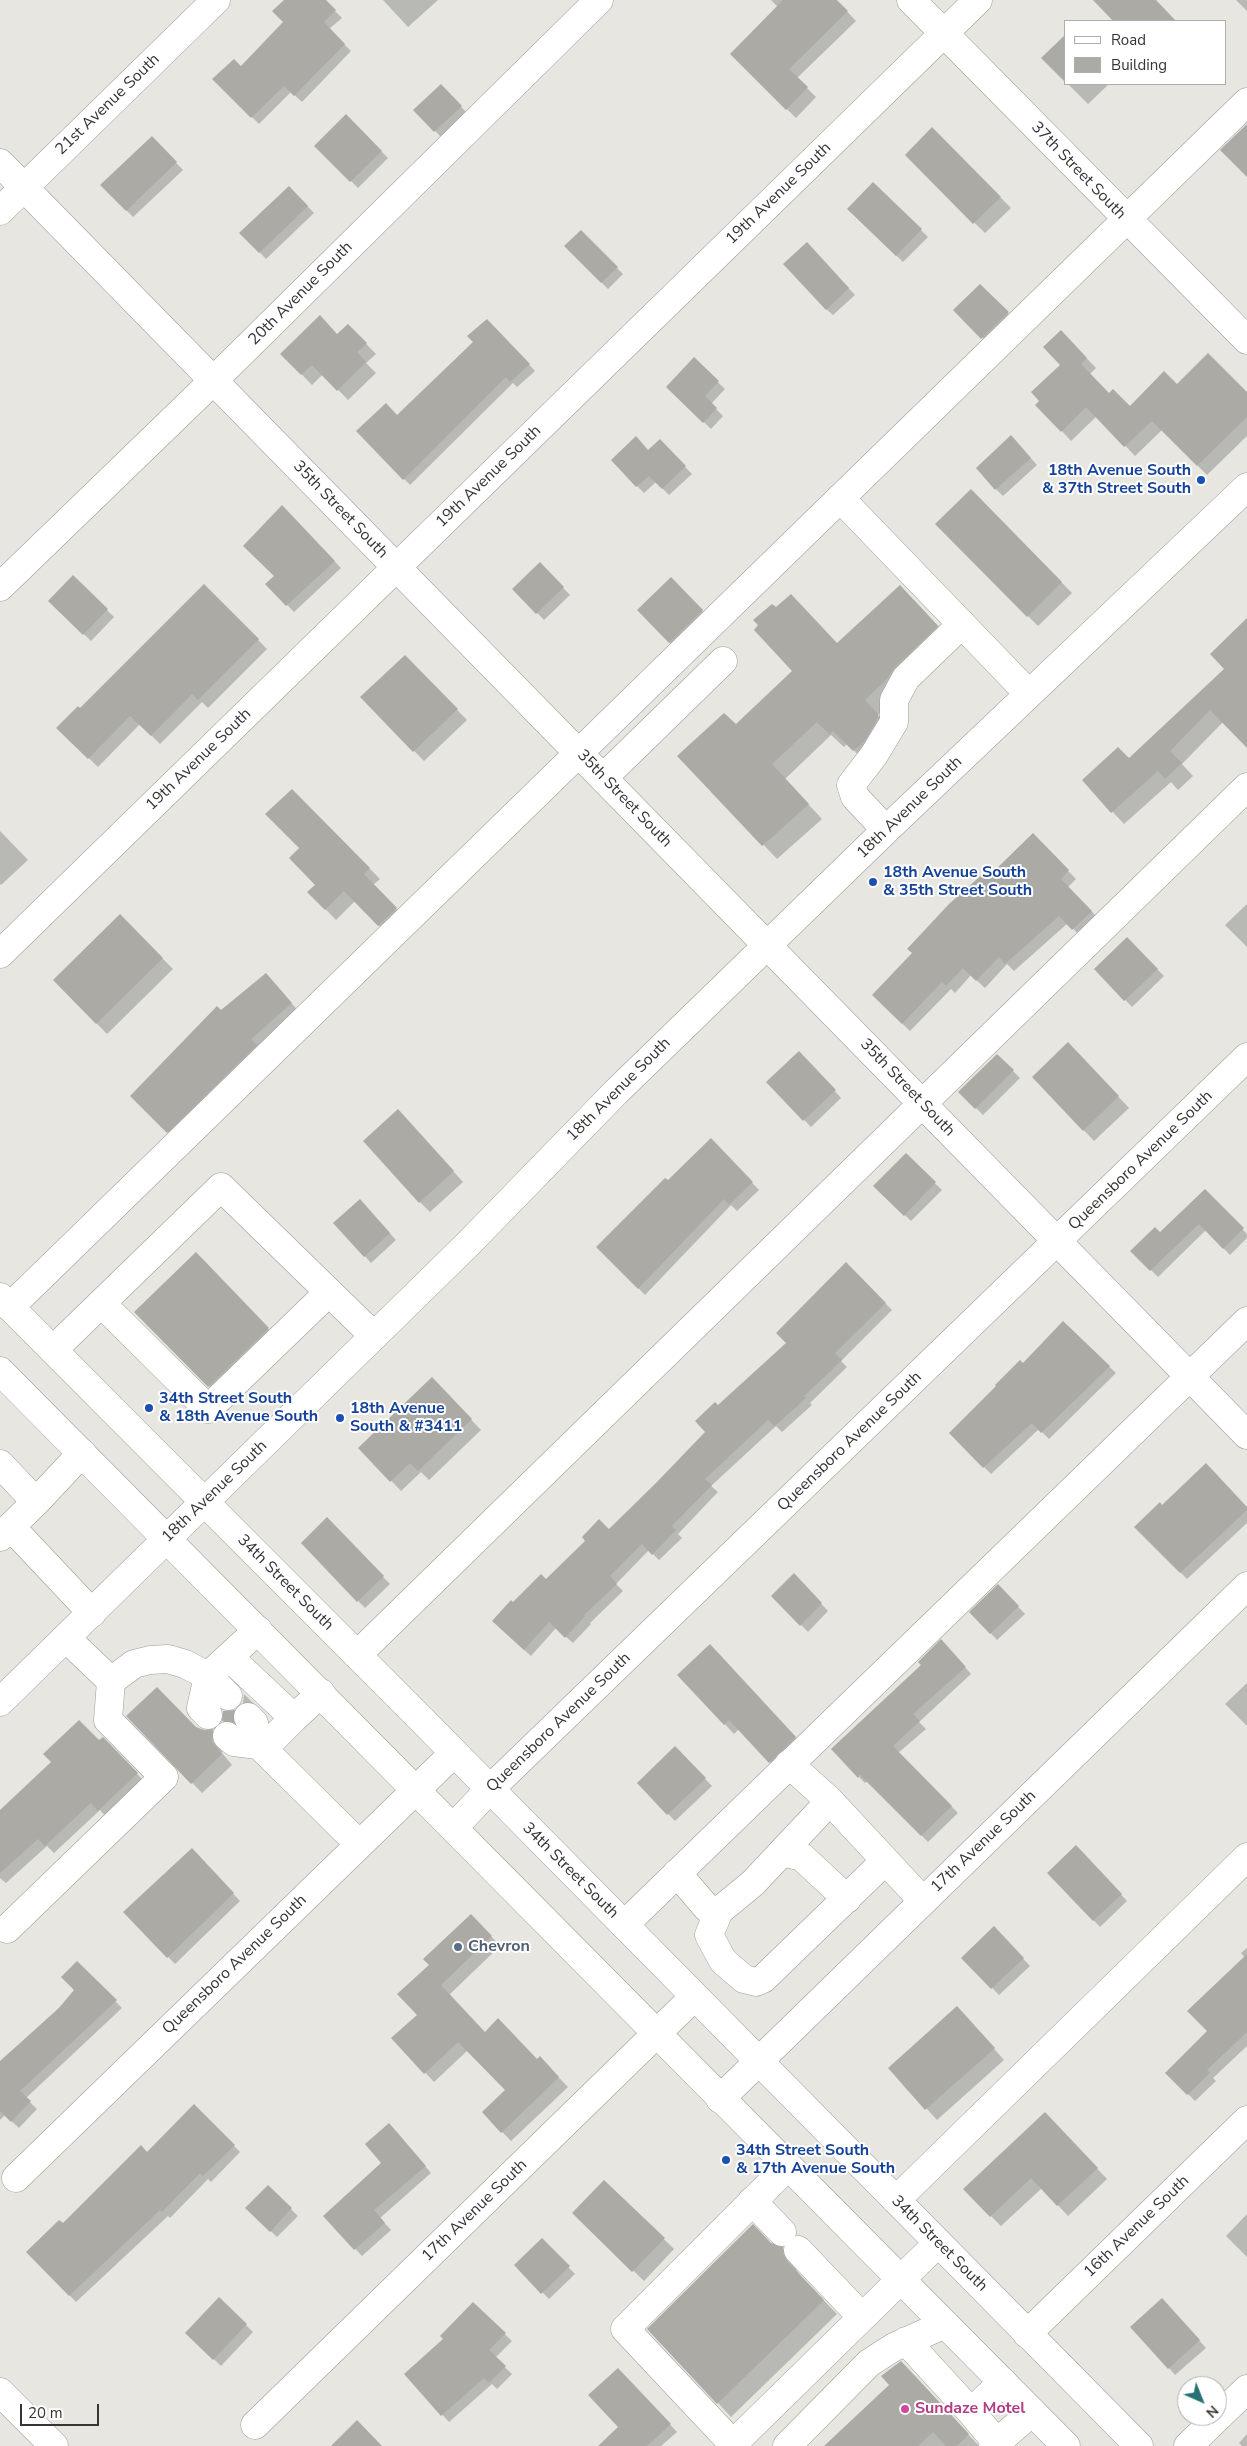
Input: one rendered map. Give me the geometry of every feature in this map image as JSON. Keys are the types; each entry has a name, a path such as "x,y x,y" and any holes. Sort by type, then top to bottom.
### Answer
{"main road":[{"name":"21st Avenue South","path":"0,211 216,0"},
{"name":"20th Avenue South","path":"0,586 213,381 599,0"},
{"name":"37th Street South","path":"911,0 1126,220 1247,340"},
{"name":"19th Avenue South","path":"0,954 978,0"},
{"path":"5,1302 578,753 1247,102"},
{"name":"35th Street South","path":"0,163 1247,1435"},
{"name":"18th Avenue South","path":"5,1688 66,1638 206,1503 468,1244 616,1092 886,830 1247,487"},
{"path":"840,498 1029,694"},
{"path":"886,830 855,797 851,784 874,755 894,722 894,700 906,678 962,624"},
{"path":"602,778 723,660"},
{"path":"357,1655 1247,787"},
{"name":"Queensboro Avenue South","path":"454,1827 490,1789 1247,1058"},
{"path":"53,1350 221,1187 374,1336"},
{"path":"102,1304 208,1409 329,1292"},
{"name":"34th Street South","path":"5,1302 490,1789 1139,2446"},
{"path":"624,1925 1247,1321"},
{"path":"0,1371 1066,2446"},
{"path":"82,1453 5,1532 92,1613"},
{"path":"0,1464 36,1502"},
{"name":"17th Avenue South","path":"720,2099 1247,1586"},
{"path":"208,1715 201,1708 208,1676 258,1630"},
{"path":"66,1638 111,1682"},
{"path":"229,1657 294,1718"},
{"path":"7,1929 164,1777 108,1720 111,1682 134,1664 150,1660 168,1659 185,1664 208,1676 228,1696"},
{"path":"261,1747 320,1693"},
{"path":"248,1717 254,1723 261,1747 359,1844"},
{"path":"228,1736 234,1742 261,1747"},
{"name":"Queensboro Avenue South","path":"16,2178 454,1753"},
{"path":"789,1764 830,1801 923,1901"},
{"path":"830,1801 753,1883 719,1911 709,1935 723,1961 744,1980 756,1982 763,1979 885,1861"},
{"path":"782,1852 802,1857 847,1899"},
{"path":"896,2200 1247,1857"},
{"path":"676,1874 707,1908 719,1911"},
{"name":"17th Avenue South","path":"255,2425 694,1997"},
{"name":"16th Avenue South","path":"1027,2334 1247,2120"},
{"path":"788,2166 626,2329 732,2445 938,2243"},
{"path":"752,2201 862,2317"},
{"path":"787,2446 869,2363 906,2340 945,2324"},
{"path":"906,2340 971,2412 995,2444 1032,2412"},
{"path":"971,2412 1003,2382"},
{"path":"1188,2446 1247,2389"},
{"path":"0,2392 54,2446"}],"building":[{"path":"284,0 326,0 336,10 324,22 345,44 294,96 284,86 251,118 212,79 234,59 241,66 283,22 272,11"},
{"path":"783,0 837,0 848,11 789,69 808,87 786,110 730,54"},
{"path":"1093,0 1156,0 1175,20 1112,20"},
{"path":"1064,36 1064,81 1041,58"},
{"path":"441,84 462,106 434,132 413,110"},
{"path":"346,114 382,151 350,182 314,146"},
{"path":"1247,124 1247,177 1220,150"},
{"path":"932,127 1001,197 973,224 905,155"},
{"path":"152,136 177,162 126,211 100,185"},
{"path":"873,182 922,229 896,256 847,209"},
{"path":"289,186 308,206 259,253 239,233"},
{"path":"581,230 618,267 601,283 564,246"},
{"path":"807,242 849,288 826,310 783,264"},
{"path":"980,284 1009,312 981,339 953,310"},
{"path":"320,315 337,334 348,324 367,343 357,352 366,362 337,391 312,365 301,375 280,354"},
{"path":"487,319 530,364 510,382 506,377 403,480 356,431 386,403 397,415 473,342 467,336"},
{"path":"1061,330 1087,358 1081,364 1109,393 1113,389 1130,406 1164,371 1177,384 1208,353 1247,392 1247,417 1197,466 1152,421 1124,447 1086,407 1061,432 1035,405 1039,401 1031,392 1060,365 1043,347"},
{"path":"694,357 719,381 705,396 717,408 703,423 666,387"},
{"path":"1011,435 1031,458 995,490 976,468"},
{"path":"636,436 648,450 660,439 686,466 662,489 649,476 636,487 611,460"},
{"path":"971,489 1062,582 1027,617 935,524"},
{"path":"282,505 335,561 286,606 265,584 274,576 243,546"},
{"path":"540,562 564,587 536,614 512,589"},
{"path":"73,575 108,609 83,635 48,601"},
{"path":"671,577 703,610 669,643 637,610"},
{"path":"204,584 259,639 198,700 192,694 151,736 130,716 88,759 56,728 78,706 80,708"},
{"path":"900,585 938,626 895,667 887,679 865,700 878,714 878,718 864,742 853,751 833,731 829,734 817,722 772,764 809,804 762,846 677,756 724,713 736,724 792,671 754,630 758,625 753,620 772,604 776,607 791,594 837,643"},
{"path":"1247,618 1247,748 1210,710 1170,751 1182,763 1165,779 1158,771 1111,813 1082,780 1118,747 1129,758 1224,669 1210,654"},
{"path":"405,655 458,709 413,752 360,697"},
{"path":"292,789 370,868 364,874 397,908 378,926 344,891 325,910 307,892 315,885 289,858 299,848 265,814"},
{"path":"1033,833 1069,870 1061,879 1092,911 1072,930 1059,916 1005,964 999,957 976,981 963,968 946,986 942,982 902,1024 872,995 912,953 907,949 949,904 986,871 990,875"},
{"path":"120,914 163,958 96,1024 53,980"},
{"path":"1127,937 1158,969 1124,1001 1094,969"},
{"path":"266,973 292,1003 251,1039 257,1045 167,1133 130,1096 217,1006 221,1010"},
{"path":"1068,1042 1119,1096 1083,1131 1032,1077"},
{"path":"799,1051 836,1090 803,1121 766,1082"},
{"path":"997,1054 1014,1070 975,1109 958,1092"},
{"path":"398,1109 454,1171 419,1203 363,1141"},
{"path":"711,1138 753,1182 729,1205 724,1199 638,1289 596,1247 665,1178 668,1180"},
{"path":"906,1153 936,1182 904,1216 873,1186"},
{"path":"1205,1189 1244,1228 1223,1249 1199,1224 1150,1271 1130,1251 1155,1227 1160,1232"},
{"path":"360,1199 390,1233 364,1257 333,1223"},
{"path":"196,1252 269,1328 208,1387 134,1312"},
{"path":"846,1262 886,1303 835,1353 842,1360 804,1396 806,1398 775,1426 768,1420 705,1479 712,1485 672,1526 676,1530 652,1555 642,1544 610,1576 617,1584 584,1615 565,1638 549,1622 524,1650 492,1621 511,1600 513,1602 541,1574 546,1579 585,1541 582,1537 599,1519 609,1529 657,1482 705,1432 695,1421 715,1402 718,1405 786,1343 776,1333"},
{"path":"1063,1321 1110,1366 1041,1433 1032,1423 983,1468 949,1433 1020,1360 1023,1363"},
{"path":"432,1377 472,1419 418,1471 410,1463 390,1482 358,1448"},
{"path":"1206,1463 1247,1507 1247,1510 1180,1573 1134,1527 1160,1502 1162,1505"},
{"path":"327,1517 384,1576 357,1602 301,1543"},
{"path":"794,1573 822,1603 800,1626 771,1596"},
{"path":"998,1584 1019,1606 990,1634 969,1612"},
{"path":"941,1639 966,1667 913,1714 920,1721 893,1746 952,1806 921,1836 860,1775 858,1778 831,1749 921,1665 918,1662"},
{"path":"710,1644 796,1737 769,1763 729,1720 724,1725 677,1675"},
{"path":"157,1687 196,1727 204,1730 213,1729 212,1742 222,1754 191,1784 126,1716"},
{"path":"235,1710 234,1722 222,1721 223,1711"},
{"path":"79,1720 99,1740 103,1737 138,1773 98,1811 91,1803 45,1846 38,1839 0,1873 0,1810 51,1762 43,1754"},
{"path":"675,1746 706,1778 667,1815 637,1783"},
{"path":"1076,1845 1122,1894 1093,1921 1047,1873"},
{"path":"192,1848 234,1893 167,1958 123,1912"},
{"path":"471,1914 492,1936 441,1985 485,2032 498,2018 537,2059 540,2056 559,2077 501,2133 482,2112 505,2090 458,2042 424,2074 391,2038 417,2015 397,1994 429,1965 423,1959"},
{"path":"994,1926 1024,1958 991,1989 961,1958"},
{"path":"1247,1954 1247,2032 1207,2070 1210,2073 1187,2095 1165,2073 1207,2031 1187,2011"},
{"path":"77,1961 117,2000 20,2091 31,2101 11,2122 0,2111 0,2061 59,2008 74,1990 61,1977"},
{"path":"957,2006 995,2048 925,2110 888,2068"},
{"path":"194,2104 235,2145 203,2176 200,2173 162,2212 160,2210 69,2296 26,2252 59,2220 63,2223 141,2145 147,2152"},
{"path":"1045,2112 1098,2168 1057,2206 1031,2178 990,2217 963,2189"},
{"path":"389,2123 426,2166 374,2210 385,2223 354,2250 323,2216 381,2163 365,2144"},
{"path":"604,2180 665,2238 632,2272 572,2213"},
{"path":"268,2185 292,2208 270,2232 245,2208"},
{"path":"753,2224 771,2243 783,2247 783,2254 787,2261 824,2300 717,2404 647,2329"},
{"path":"542,2238 570,2266 541,2294 514,2265"},
{"path":"219,2297 247,2324 213,2360 185,2333"},
{"path":"1162,2298 1200,2340 1168,2369 1130,2327"},
{"path":"473,2302 506,2333 489,2350 506,2366 489,2383 484,2378 441,2416 404,2374 443,2339 440,2336"},
{"name":"Sundaze Motel","path":"901,2361 969,2434 957,2446 946,2446 933,2432 918,2446 824,2446 889,2385 881,2376"},
{"path":"618,2368 671,2424 647,2446 598,2446 618,2427 588,2395"},
{"path":"357,2420 382,2446 331,2446"}],"place":[{"name":"18th Avenue South & 37th Street South","path":"1201,480"},
{"name":"18th Avenue South & 35th Street South","path":"873,882"},
{"name":"34th Street South & 18th Avenue South","path":"149,1408"},
{"name":"18th Avenue South & #3411","path":"340,1418"},
{"name":"Chevron","path":"458,1947"},
{"name":"34th Street South & 17th Avenue South","path":"726,2160"},
{"name":"Sundaze Motel","path":"905,2409"}]}
